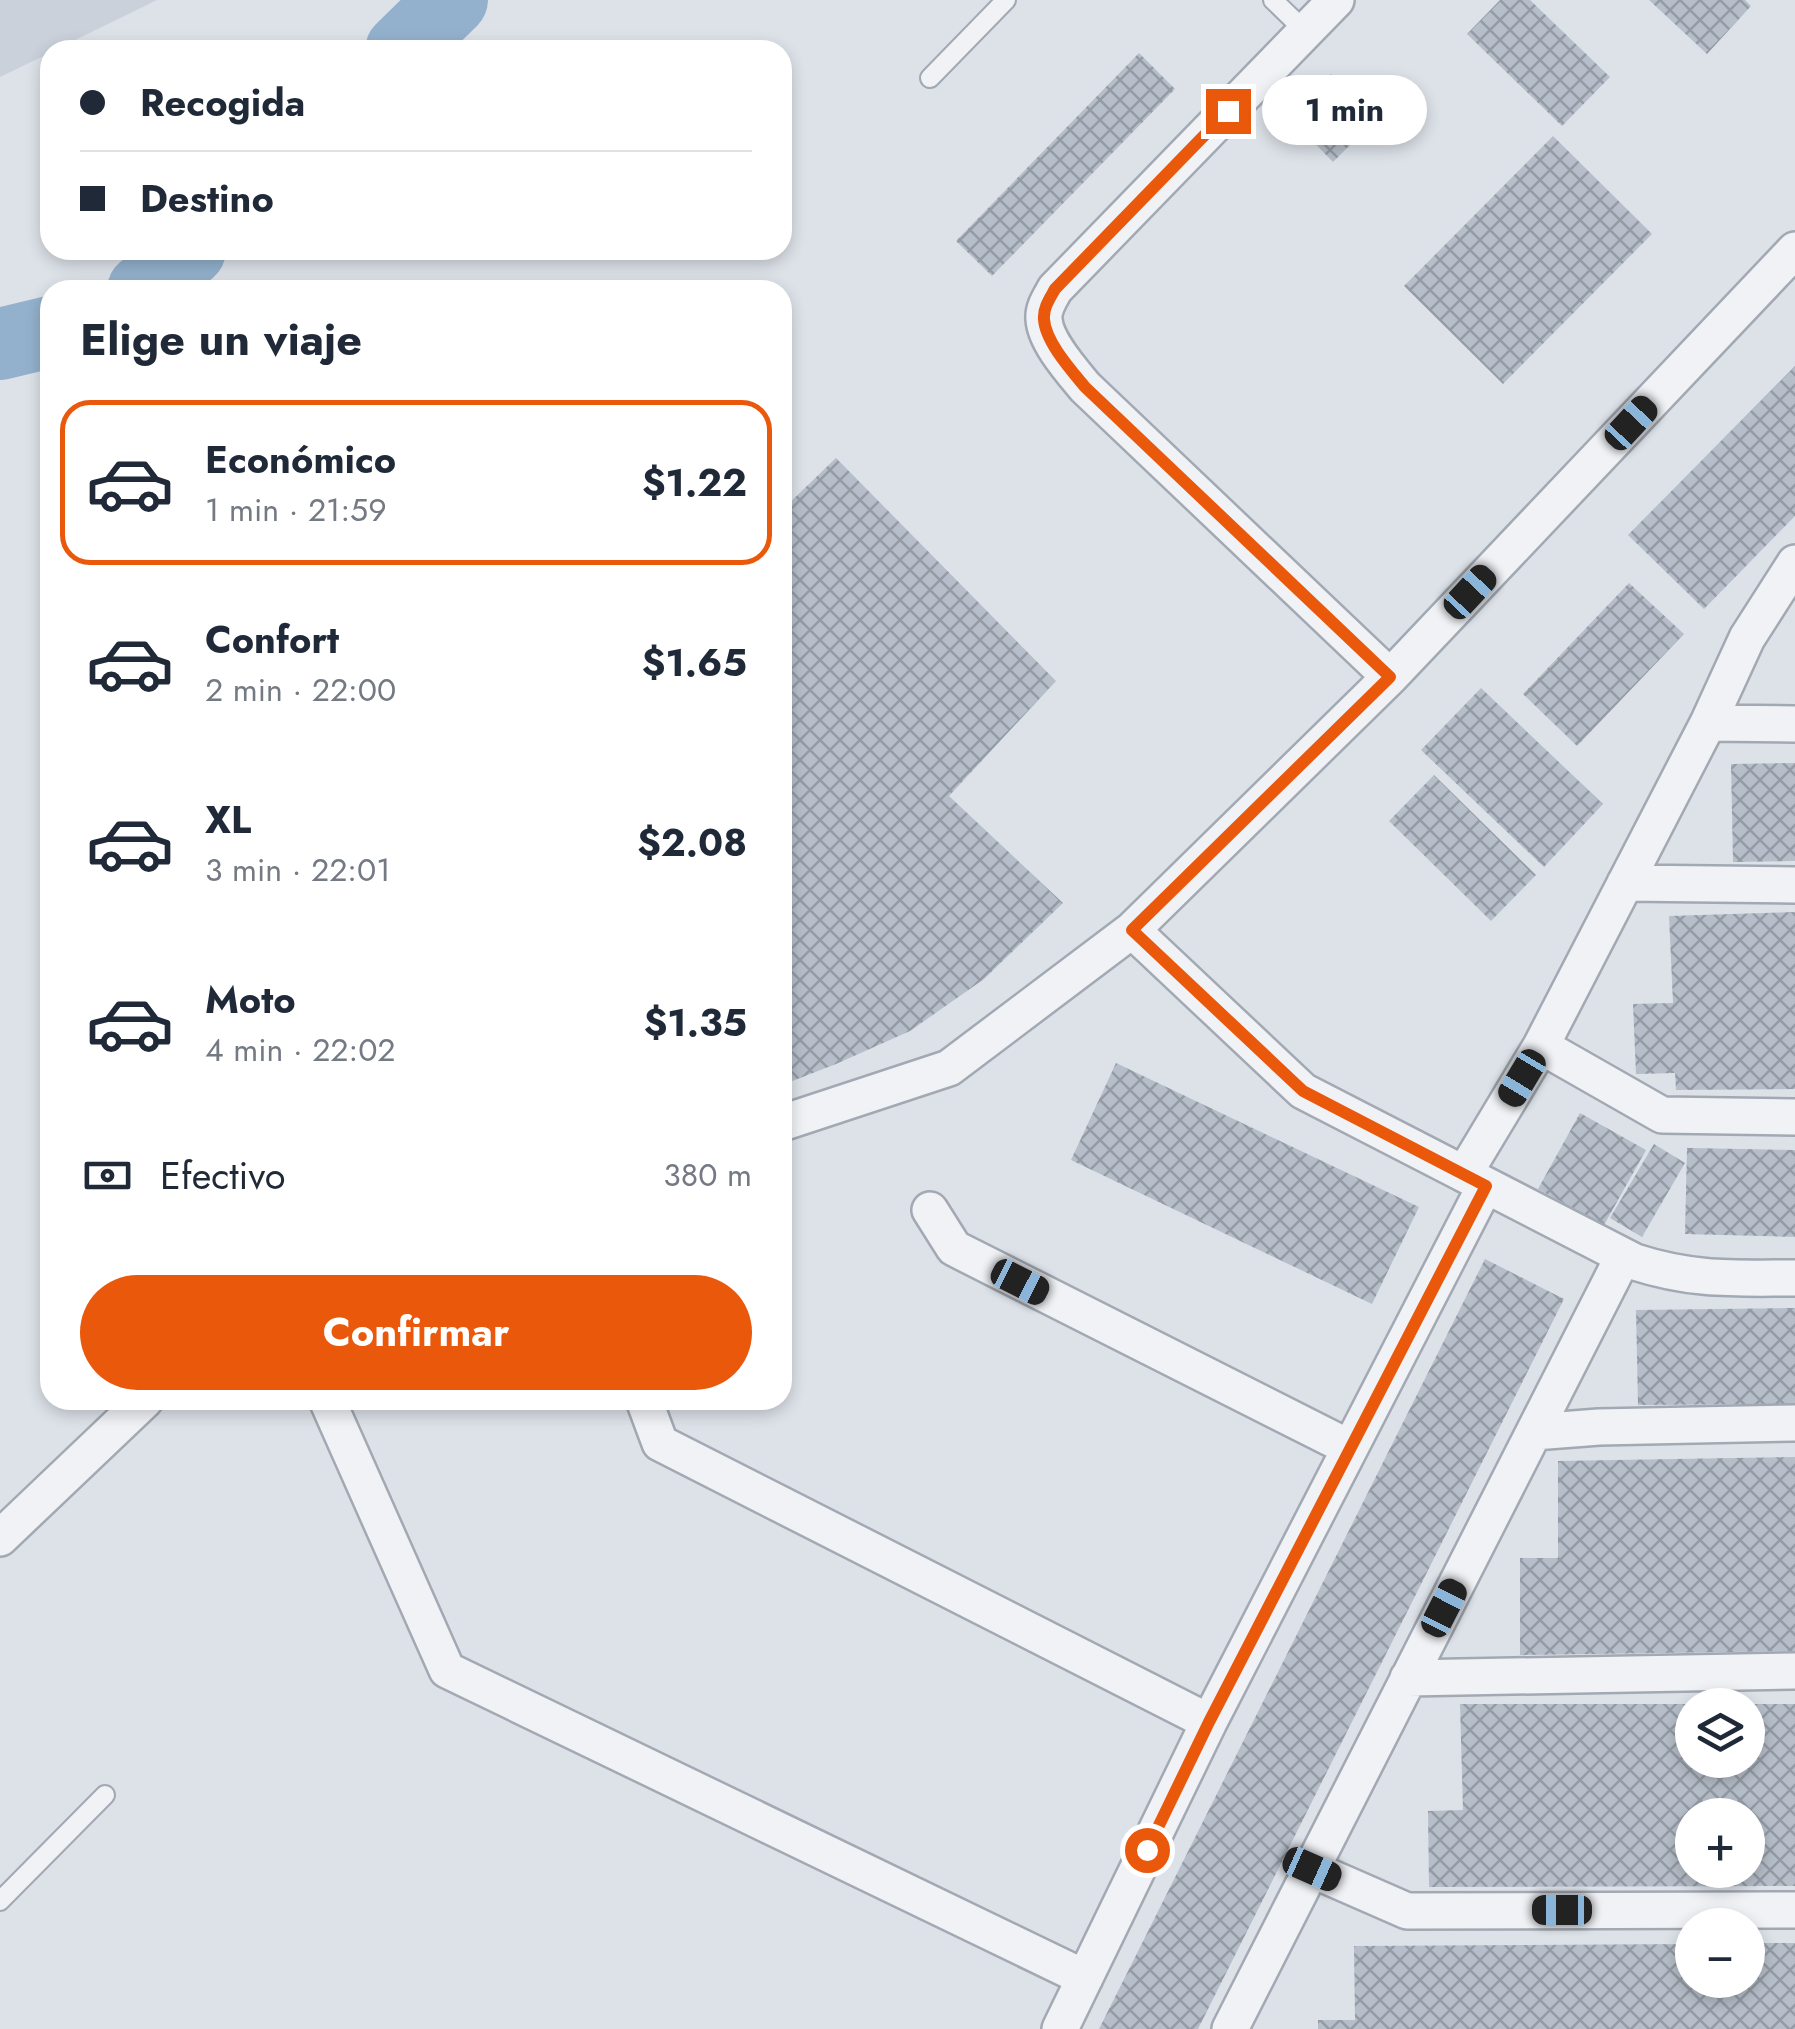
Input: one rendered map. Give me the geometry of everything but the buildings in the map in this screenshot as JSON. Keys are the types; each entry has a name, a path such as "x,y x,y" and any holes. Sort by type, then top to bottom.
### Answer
{"street":[{"path":"1336,0 1055,289 1046,303 1044,320 1059,356 1085,387 1390,677"},
{"path":"792,1120 949,1068 1132,930 1390,677 1795,250"},
{"path":"1060,2029 1209,1722 1350,1448 1541,1046 1708,723 1747,638 1795,563"},
{"path":"1708,723 1795,724"},
{"path":"1625,883 1795,885"},
{"path":"1132,930 1303,1091 1623,1257 1685,1276 1795,1278"},
{"path":"1541,1046 1662,1115 1795,1117"},
{"path":"930,1210 954,1248 1350,1448"},
{"path":"1230,2029 1623,1257"},
{"path":"0,1538 134,1410"},
{"path":"332,1410 447,1670 1085,1978"},
{"path":"648,1410 660,1442 1209,1722"},
{"path":"1534,1432 1795,1423"},
{"path":"1408,1678 1795,1670"},
{"path":"1312,1869 1406,1911 1795,1910"}],"lane":[{"path":"930,78 1006,0"},
{"path":"1273,0 1305,32"},
{"path":"0,1901 105,1795"}],"shaded area":[{"path":"0,0 157,0 75,40 40,40 40,58 0,77"}],"waterway":[{"path":"411,40 452,0"},
{"path":"155,280 178,260"},
{"path":"0,344 40,334"}],"route":[{"path":"1147,1850 1486,1186 1303,1091 1132,930 1390,677 1085,387 1059,356 1044,320 1046,303 1055,289 1228,111"}]}
